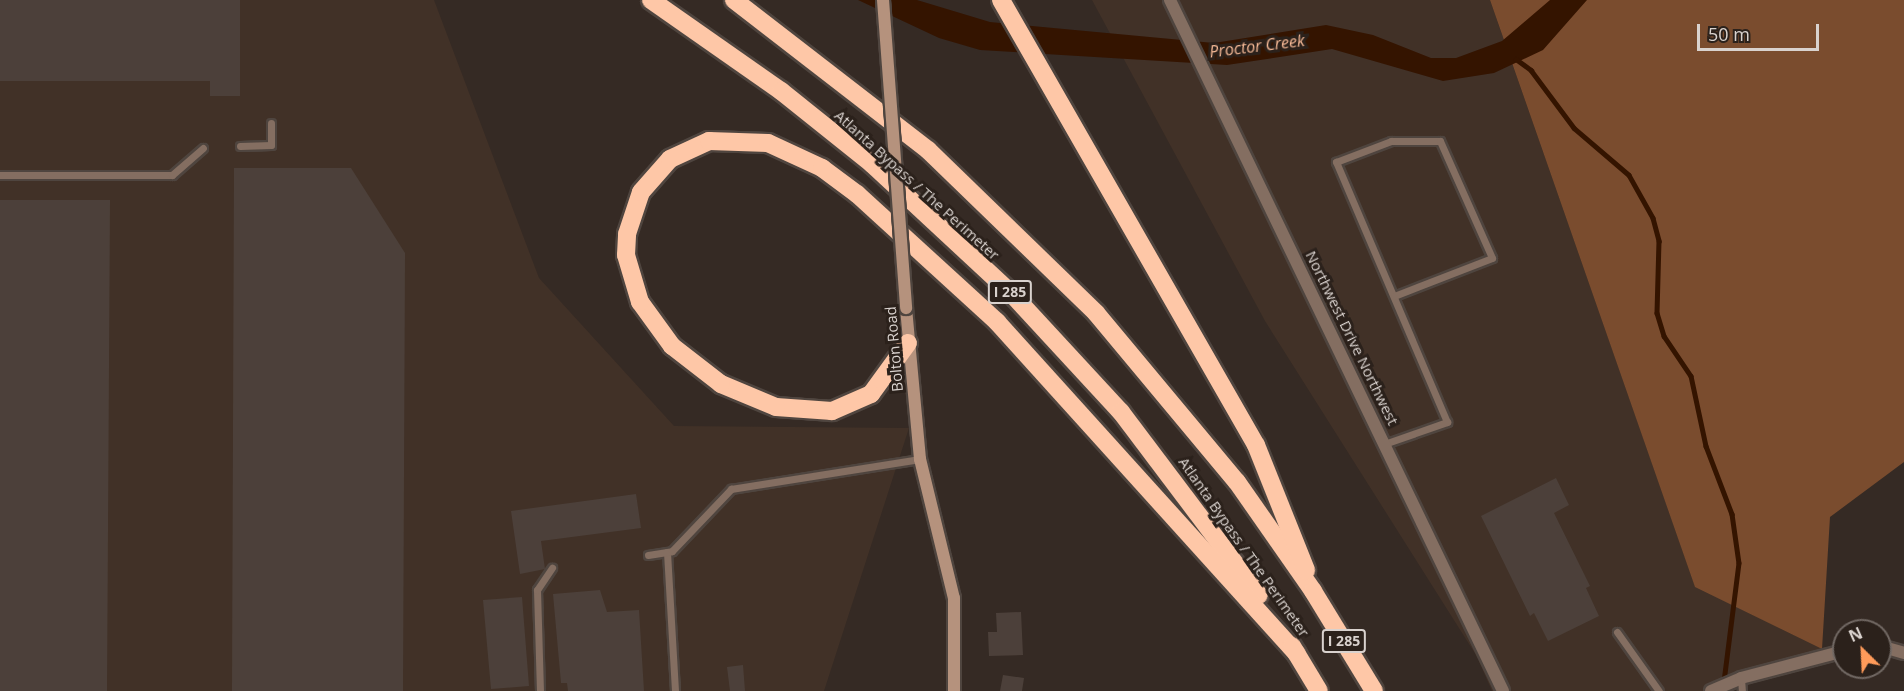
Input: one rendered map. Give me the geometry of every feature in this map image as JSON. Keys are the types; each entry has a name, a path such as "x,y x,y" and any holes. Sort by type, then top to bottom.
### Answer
{"highway":[{"name":"Atlanta Bypass / The Perimeter","path":"651,0 808,113 1011,293 1166,468 1297,654 1319,691"},
{"name":"Atlanta Bypass / The Perimeter","path":"734,0 928,150 1096,313 1199,433 1313,591 1374,691"},
{"path":"1001,0 1065,105 1256,445 1313,591"},
{"path":"909,342 871,394 832,411 776,407 721,384 672,346 640,302 626,255 627,234 641,192 670,159 709,141 768,143 822,168 857,194 997,322 1297,654"}],"main road":[{"name":"Bolton Road","path":"883,0 906,308 920,459 954,598 954,691"}],"street":[{"name":"Northwest Drive Northwest","path":"1170,0 1387,442 1503,691"},
{"path":"1711,691 1741,678 1832,654"}],"lane":[{"path":"240,146 271,145 271,123"},
{"path":"1387,442 1448,422 1336,162 1391,141 1440,141 1492,258 1394,296"},
{"path":"0,175 172,175 203,148"},
{"path":"648,555 667,552 731,489 920,459"},
{"path":"667,552 675,691"},
{"path":"540,691 537,590 552,568"},
{"path":"1617,632 1659,691"},
{"path":"1741,678 1742,691"}],"shaded area":[{"path":"0,0 434,0 539,278 674,426 909,428 824,691 0,691"},
{"path":"1092,0 1490,0 1695,586 1822,649 1720,691 1492,691 1476,655 1265,321"},
{"path":"1490,0 1904,0 1904,462 1830,517 1822,649 1695,587"}],"water":[{"name":"Proctor Creek","path":"858,0 917,0 990,22 1214,43 1326,25 1373,35 1431,58 1456,58 1502,41 1550,0 1587,0 1543,50 1494,73 1443,81 1332,49 1227,65 980,50 939,38"}],"building":[{"path":"0,0 240,0 240,96 210,96 210,81 0,81"},
{"path":"234,168 351,168 405,253 403,691 232,691"},
{"path":"0,200 110,200 107,691 0,691"},
{"path":"1556,478 1569,505 1554,513 1590,586 1586,588 1599,616 1548,641 1534,613 1530,616 1481,516"},
{"path":"636,494 641,528 541,541 545,569 520,574 511,511"},
{"path":"600,590 607,612 639,610 644,691 568,691 567,683 561,683 553,594"},
{"path":"522,597 529,686 491,689 483,600"},
{"path":"1021,612 1023,655 989,656 988,632 997,632 996,613"},
{"path":"743,665 745,691 730,691 727,667"},
{"path":"1003,675 1024,678 1022,691 1000,691"}],"waterway":[{"path":"1516,59 1531,70 1574,128 1629,175 1653,218 1659,241 1657,313 1664,336 1691,376 1706,446 1732,514 1739,563 1724,682"}]}
